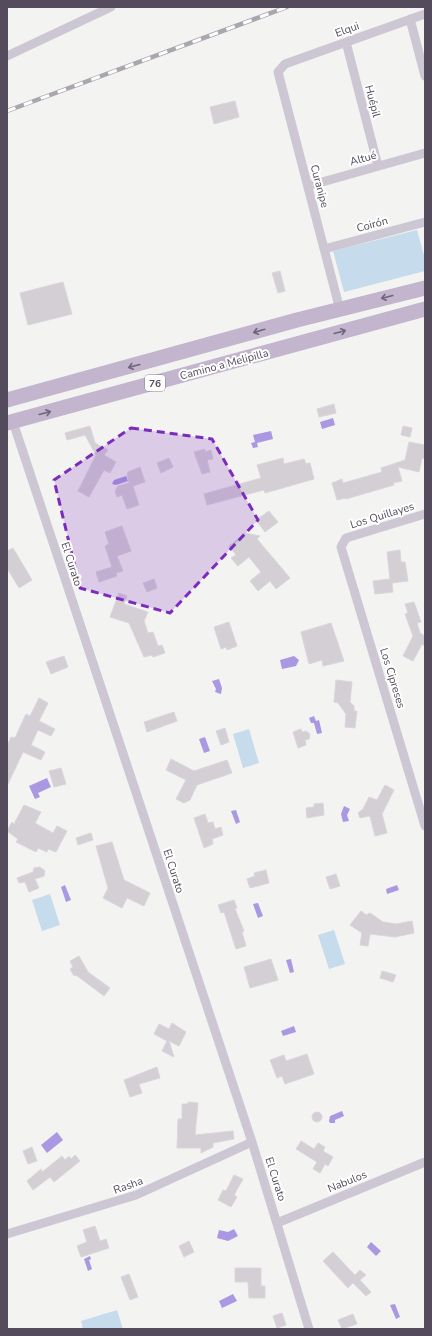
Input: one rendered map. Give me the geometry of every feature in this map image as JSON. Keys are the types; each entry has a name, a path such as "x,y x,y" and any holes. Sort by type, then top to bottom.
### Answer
{"main road":[{"name":"76","path":"340,310 425,288"},
{"name":"Camino a Melipilla","path":"10,423 425,309"},
{"name":"Camino a Melipilla","path":"7,400 297,320 340,310"}],"street":[{"path":"7,56 111,7"},
{"name":"Elqui","path":"279,69 285,64 425,14"},
{"path":"410,19 425,76"},
{"name":"Huépil","path":"346,42 378,166"},
{"name":"Curanipe","path":"279,69 278,75 340,310"},
{"name":"Altué","path":"308,186 425,153"},
{"name":"Coirón","path":"324,249 425,222"},
{"name":"El Curato","path":"10,423 252,1142 278,1223 309,1329"},
{"name":"Los Quillayes","path":"346,538 425,514"},
{"name":"Los Cipreses","path":"346,538 342,547 425,826"},
{"name":"Rasha","path":"7,1234 136,1196 252,1142"},
{"name":"Nabulos","path":"278,1223 425,1162"}],"highlighted area":[{"path":"131,428 212,439 258,520 170,613 80,588 54,480"}],"shaded area":[{"path":"417,230 425,259 425,271 344,292 333,251"},
{"path":"333,418 335,425 322,429 320,422"},
{"path":"271,431 273,439 257,443 258,447 253,448 251,443 255,442 253,435"},
{"path":"126,476 128,481 116,485 112,484 114,480"},
{"path":"294,656 299,660 296,666 282,669 280,660"},
{"path":"219,679 222,688 221,694 215,692 216,689 212,681"},
{"path":"314,716 316,721 319,720 322,733 317,734 314,723 311,723 309,718"},
{"path":"249,729 259,763 243,768 233,734"},
{"path":"205,737 210,751 204,753 199,739"},
{"path":"47,778 51,787 38,793 40,797 35,799 29,786"},
{"path":"344,806 350,809 347,815 349,821 343,822 341,814"},
{"path":"236,810 240,822 236,824 231,811"},
{"path":"65,885 71,900 66,902 61,887"},
{"path":"397,885 399,890 387,894 386,889"},
{"path":"50,894 60,925 42,931 32,900"},
{"path":"258,903 263,916 258,918 253,904"},
{"path":"334,930 345,964 329,969 318,935"},
{"path":"291,959 294,972 290,973 286,960"},
{"path":"294,1026 296,1032 283,1036 281,1031"},
{"path":"342,1111 344,1116 335,1120 335,1123 330,1123 330,1116"},
{"path":"57,1132 63,1140 47,1153 41,1145"},
{"path":"234,1229 238,1236 228,1241 217,1238 219,1230 228,1232"},
{"path":"371,1242 381,1251 376,1256 367,1247"},
{"path":"90,1256 91,1259 89,1260 92,1269 88,1271 84,1259"},
{"path":"233,1294 237,1301 222,1308 219,1301"},
{"path":"395,1304 400,1317 396,1319 390,1305"},
{"path":"117,1310 123,1329 83,1329 81,1321"}],"building":[{"path":"235,101 239,117 214,124 210,107"},
{"path":"280,271 285,291 278,293 272,273"},
{"path":"63,282 72,314 28,325 20,293"},
{"path":"334,404 336,413 319,417 317,409"},
{"path":"90,426 95,443 108,450 104,455 116,462 110,473 104,470 89,497 78,491 96,455 85,435 67,440 65,433"},
{"path":"403,426 412,428 410,437 401,435"},
{"path":"409,442 425,445 425,459 422,458 419,472 398,467 402,481 393,483 394,485 346,499 337,500 332,483 342,479 343,483 382,472 381,468 405,460"},
{"path":"205,449 205,452 211,450 213,459 207,460 210,472 202,474 194,452"},
{"path":"169,458 173,467 161,473 157,463"},
{"path":"283,458 284,464 304,459 306,464 310,463 314,479 265,493 264,490 207,505 204,494 261,478 257,465"},
{"path":"140,467 145,482 133,486 139,505 127,509 122,495 117,497 115,491 118,486 129,483 127,475 128,472"},
{"path":"269,511 278,522 265,532 256,520"},
{"path":"122,526 131,551 117,556 123,571 116,573 117,576 99,582 96,572 112,567 105,546 109,544 105,532"},
{"path":"245,533 260,536 257,539 290,578 276,589 270,581 258,591 250,581 261,572 249,557 238,566 231,558 236,555 229,546"},
{"path":"13,548 32,580 19,588 7,568 7,551"},
{"path":"400,550 401,562 405,562 408,581 392,583 393,592 375,594 373,581 390,579 387,552"},
{"path":"154,579 157,588 147,592 143,583"},
{"path":"119,593 127,596 124,604 148,612 144,621 148,633 153,632 158,646 162,645 165,653 153,657 152,655 144,657 129,623 110,617"},
{"path":"414,602 421,622 417,623 420,633 425,636 425,646 422,644 413,661 403,656 413,636 405,614 408,613 405,604"},
{"path":"229,622 237,646 227,650 226,647 221,649 214,627"},
{"path":"331,623 344,661 323,666 322,660 309,664 301,632"},
{"path":"64,656 68,667 51,674 46,662"},
{"path":"336,680 352,682 350,702 354,706 354,711 357,711 355,728 345,727 346,714 338,703 334,702"},
{"path":"39,698 48,703 39,721 55,729 51,736 38,730 31,745 45,752 41,760 23,752 7,786 7,746 11,737 15,738 26,714 30,716"},
{"path":"174,712 177,721 147,732 144,722"},
{"path":"225,728 229,742 221,745 216,731"},
{"path":"301,729 302,732 306,731 310,734 309,739 305,740 306,745 298,748 293,732"},
{"path":"171,759 194,771 227,760 232,773 197,785 190,800 184,803 176,799 186,780 166,770"},
{"path":"61,768 66,784 54,787 49,771"},
{"path":"385,785 394,790 382,814 387,833 375,836 370,816 360,818 358,813 363,809 369,797 377,800"},
{"path":"323,803 324,815 307,818 306,808 314,807 314,804"},
{"path":"24,805 41,812 35,823 53,833 57,826 67,831 56,852 48,849 47,852 38,848 36,852 16,842 18,839 7,831 12,822 14,824"},
{"path":"205,814 208,823 213,822 215,829 221,827 223,835 212,839 213,844 204,848 194,818"},
{"path":"91,833 93,840 78,845 76,838"},
{"path":"112,842 124,880 150,893 144,906 127,898 122,908 103,898 108,888 96,846"},
{"path":"40,867 45,871 44,876 35,879 39,888 29,892 25,882 19,883 17,878 33,872 34,868"},
{"path":"266,870 269,883 250,888 247,879 255,876 254,873"},
{"path":"336,874 340,886 330,889 326,877"},
{"path":"234,900 237,908 235,909 244,931 242,932 246,946 236,949 224,912 221,913 218,905"},
{"path":"361,911 366,915 370,913 383,922 396,924 412,921 414,933 395,937 370,934 368,946 360,945 362,933 350,925"},
{"path":"79,956 88,972 110,988 104,996 76,975 74,976 70,969 73,967 70,961"},
{"path":"271,959 278,980 250,988 244,967"},
{"path":"382,971 396,975 393,982 380,978"},
{"path":"172,1023 186,1032 179,1046 169,1041 174,1057 162,1051 167,1041 154,1034 159,1024 169,1029"},
{"path":"307,1054 314,1074 285,1084 282,1076 277,1078 270,1060 284,1055 286,1061"},
{"path":"157,1067 160,1078 139,1084 142,1093 130,1097 124,1080"},
{"path":"188,1102 198,1103 195,1135 233,1131 234,1139 213,1143 213,1147 201,1153 201,1148 177,1148 178,1119 182,1119 182,1104 188,1104"},
{"path":"315,1112 319,1112 321,1113 321,1121 315,1122 312,1119 312,1115"},
{"path":"301,1141 314,1149 318,1143 325,1147 323,1151 333,1157 328,1166 325,1164 320,1173 313,1169 317,1162 296,1149"},
{"path":"32,1147 37,1161 28,1164 23,1151"},
{"path":"75,1155 80,1161 54,1182 50,1177 33,1190 27,1181 41,1169 42,1172 62,1156 65,1160 69,1156 71,1159"},
{"path":"234,1175 243,1179 234,1195 237,1197 231,1207 218,1200 223,1190 226,1191"},
{"path":"95,1226 100,1241 106,1239 109,1248 81,1257 77,1246 87,1242 83,1230"},
{"path":"189,1241 194,1252 184,1257 179,1246"},
{"path":"333,1252 355,1275 360,1270 366,1275 360,1280 371,1292 366,1296 353,1283 348,1288 323,1261"},
{"path":"235,1268 261,1268 261,1286 265,1286 265,1298 249,1298 248,1282 235,1282"},
{"path":"129,1274 138,1297 130,1300 121,1277"},
{"path":"282,1313 286,1325 277,1328 273,1316"},
{"path":"353,1314 357,1324 342,1329 338,1320"}],"railway":[{"path":"7,111 287,7"}]}
